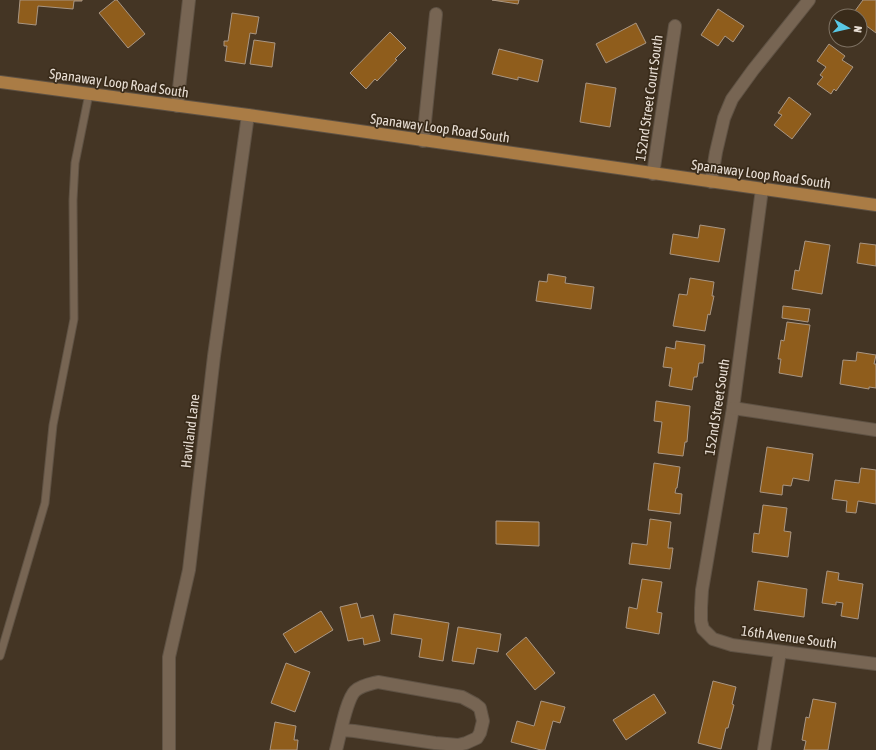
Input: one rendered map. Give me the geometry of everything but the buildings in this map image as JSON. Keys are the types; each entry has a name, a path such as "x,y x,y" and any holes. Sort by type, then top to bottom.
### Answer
{"main road":[{"name":"Spanaway Loop Road South","path":"0,82 248,115 762,190 876,205"}],"street":[{"path":"177,106 189,0"},
{"path":"711,182 724,118 732,99 753,70 809,0"},
{"path":"423,141 436,14"},
{"name":"152nd Street Court South","path":"653,174 675,26"},
{"name":"Haviland Lane","path":"169,750 169,656 189,570 214,356 248,115"},
{"name":"152nd Street South","path":"702,628 702,590 733,408 762,190"},
{"path":"733,408 876,430"},
{"name":"16th Avenue South","path":"702,628 713,639 732,645 876,664"},
{"path":"764,750 780,652"},
{"path":"336,750 347,707 355,692 368,684 378,682 462,697 480,708 483,717 482,728 477,738 466,744 458,745 435,744 342,730"}],"lane":[{"path":"0,656 45,503 53,425 74,319 73,200 75,163 89,94"}]}
